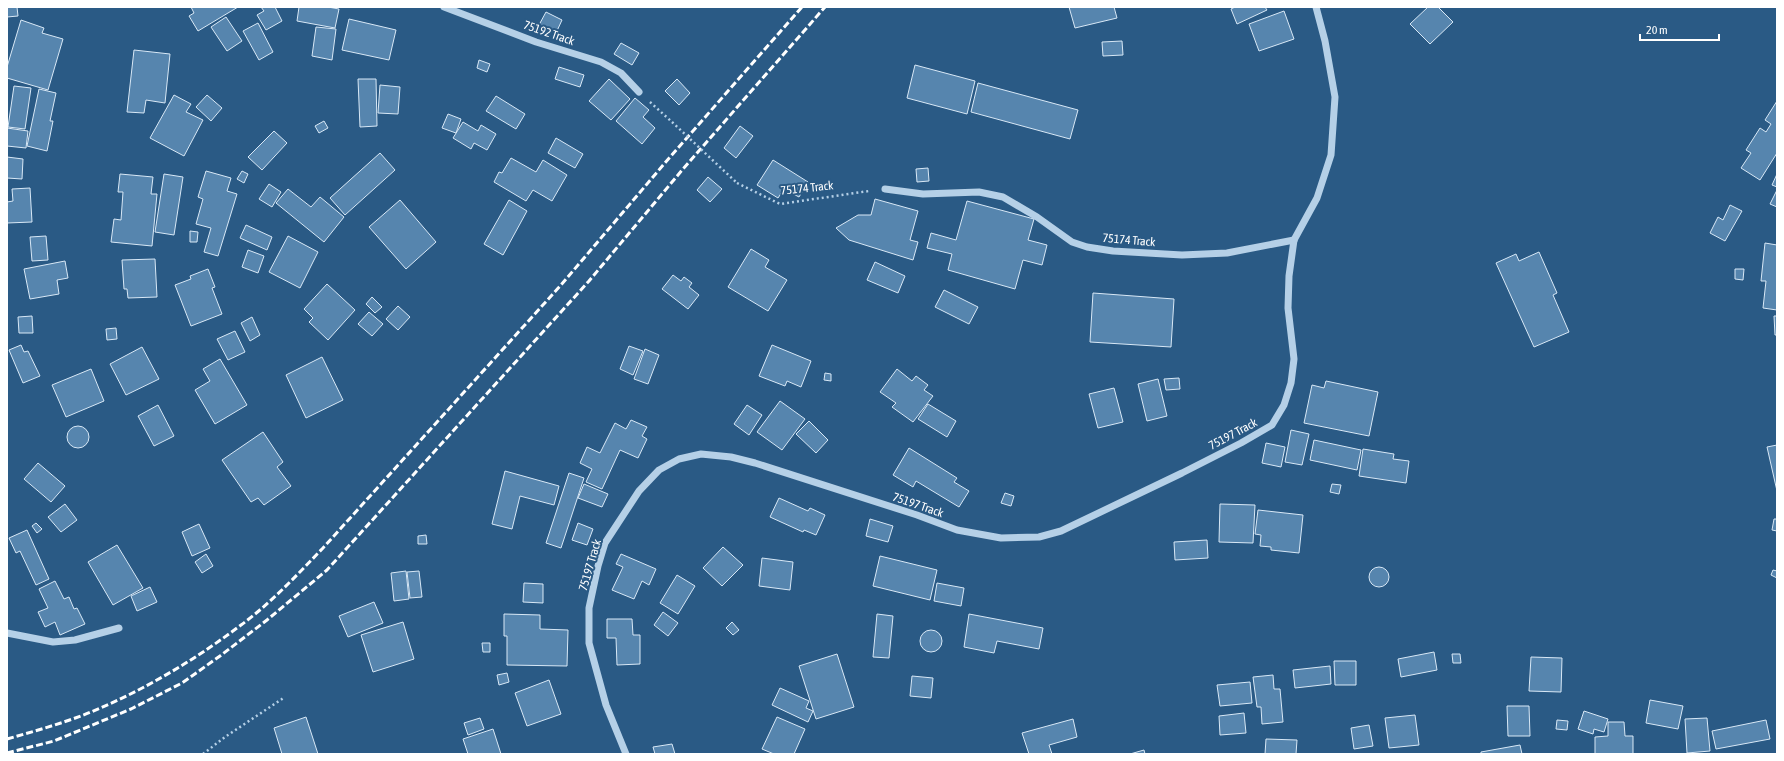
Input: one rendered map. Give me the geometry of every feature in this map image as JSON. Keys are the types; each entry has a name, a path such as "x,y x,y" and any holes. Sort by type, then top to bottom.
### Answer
{"street":[{"name":"75192 Track","path":"444,7 536,42 601,62 621,73 639,92"},
{"path":"1294,240 1317,198 1331,155 1335,97 1325,41 1316,7"},
{"name":"75174 Track","path":"885,189 923,194 979,192 1003,198 1037,217 1072,242 1087,247 1100,249 1182,256 1227,253 1294,240"},
{"name":"75197 Track","path":"626,754 606,705 589,643 589,608 598,566 605,543 639,491 659,470 679,459 701,454 731,457 762,465 916,515 957,530 1001,538 1039,537 1061,531 1242,444 1272,425 1284,405 1291,383 1294,359 1288,308 1289,276 1294,240"},
{"path":"7,633 53,642 75,640 119,628"}],"path":[{"name":"75174 Track","path":"639,92 738,184 780,204 885,189"},
{"path":"203,754 225,737 285,697"}],"building":[{"path":"7,7 17,7 18,16 7,17"},
{"path":"191,7 238,7 198,31 189,16 194,13"},
{"path":"261,7 275,7 282,21 266,30 257,15 264,11"},
{"path":"299,7 328,7 339,9 335,28 297,21"},
{"path":"1069,7 1114,7 1117,18 1075,28"},
{"path":"1235,7 1265,7 1267,10 1237,24 1231,9"},
{"path":"1428,7 1438,7 1453,22 1430,44 1410,24"},
{"path":"1284,11 1294,39 1259,51 1249,24"},
{"path":"546,12 562,20 556,33 539,25"},
{"path":"226,17 242,41 227,51 211,27"},
{"path":"349,19 396,30 389,60 342,50"},
{"path":"21,20 44,28 42,33 63,39 48,90 7,78 7,67"},
{"path":"258,23 273,52 259,60 243,31"},
{"path":"316,27 336,29 332,60 312,56"},
{"path":"1122,41 1123,55 1103,56 1102,42"},
{"path":"621,43 639,53 632,65 614,54"},
{"path":"134,50 170,54 165,103 146,100 144,113 127,112"},
{"path":"479,60 490,64 487,72 477,68"},
{"path":"915,65 975,81 967,114 907,98"},
{"path":"559,67 584,75 580,87 555,79"},
{"path":"358,79 376,79 377,126 360,127"},
{"path":"609,79 630,99 611,120 589,101"},
{"path":"677,79 690,93 679,105 665,91"},
{"path":"978,83 1078,110 1070,139 971,112"},
{"path":"380,85 400,87 398,114 378,113"},
{"path":"14,86 31,88 25,129 8,127"},
{"path":"39,89 56,93 50,121 53,121 47,151 27,146"},
{"path":"174,95 191,104 186,112 203,120 184,156 150,138"},
{"path":"207,95 222,108 211,121 196,107"},
{"path":"496,96 525,114 516,129 486,111"},
{"path":"635,98 649,110 643,117 655,128 642,144 616,121"},
{"path":"1777,101 1777,153 1760,180 1741,168 1751,153 1746,150 1760,128 1766,132 1771,124 1765,120"},
{"path":"448,114 461,119 456,133 442,128"},
{"path":"324,121 328,128 319,133 315,126"},
{"path":"463,122 478,131 481,125 496,134 487,150 474,143 471,149 453,138"},
{"path":"740,126 753,136 736,158 724,148"},
{"path":"7,128 28,131 26,148 7,146"},
{"path":"274,131 287,143 262,170 248,157"},
{"path":"556,138 583,154 575,168 548,153"},
{"path":"380,153 395,170 345,215 330,198"},
{"path":"7,157 23,159 22,179 7,178"},
{"path":"511,158 536,172 543,160 567,175 552,201 533,190 526,201 494,182 499,172 502,173"},
{"path":"773,160 808,182 799,197 784,189 778,198 757,185"},
{"path":"928,168 929,181 917,182 916,169"},
{"path":"206,171 231,178 227,191 237,194 218,256 204,252 211,228 196,224 203,199 198,197"},
{"path":"242,171 248,174 244,183 237,179"},
{"path":"120,174 153,177 151,194 157,194 152,246 111,242 114,219 121,220 123,192 118,192"},
{"path":"164,174 183,177 174,235 155,232"},
{"path":"1777,174 1777,187 1772,185"},
{"path":"708,177 722,189 710,202 697,190"},
{"path":"269,184 281,192 272,207 259,199"},
{"path":"30,188 32,222 7,223 7,202 13,201 12,189"},
{"path":"288,189 311,207 320,197 344,217 324,242 276,203"},
{"path":"1777,190 1777,207 1770,204"},
{"path":"875,199 918,211 910,240 918,242 913,260 849,240 836,228 858,215 871,215"},
{"path":"400,200 436,242 406,269 369,227"},
{"path":"509,200 527,211 503,255 484,244"},
{"path":"967,201 1034,219 1028,240 1047,245 1042,265 1023,260 1015,289 948,270 952,254 927,248 931,233 956,240"},
{"path":"1730,205 1742,211 1725,241 1710,233 1718,217 1723,220"},
{"path":"246,225 272,237 267,250 240,238"},
{"path":"190,231 198,232 197,242 190,242"},
{"path":"46,236 48,260 32,261 30,237"},
{"path":"288,236 318,252 300,288 269,272"},
{"path":"1765,243 1777,245 1777,310 1763,308 1766,281 1761,281"},
{"path":"751,249 769,260 765,267 787,280 768,311 728,287"},
{"path":"248,250 264,256 258,273 242,267"},
{"path":"1539,252 1557,293 1553,295 1569,332 1534,347 1496,263 1516,254 1519,261"},
{"path":"155,259 157,297 128,298 127,289 124,289 122,260"},
{"path":"65,261 68,278 57,280 59,294 30,299 24,269"},
{"path":"875,262 905,276 898,293 867,280"},
{"path":"208,269 215,287 212,288 222,314 191,326 175,285 191,279 190,276"},
{"path":"1735,269 1744,269 1743,280 1735,279"},
{"path":"673,275 681,281 684,277 692,283 689,287 699,295 688,309 662,289"},
{"path":"327,284 355,310 328,340 309,322 313,318 304,309"},
{"path":"944,290 978,307 969,324 935,307"},
{"path":"1093,293 1174,299 1171,347 1090,342"},
{"path":"372,297 382,307 375,313 366,304"},
{"path":"398,306 410,317 398,330 386,319"},
{"path":"369,312 383,324 372,336 358,324"},
{"path":"32,316 33,333 19,333 18,317"},
{"path":"1774,316 1777,316 1777,335 1775,335"},
{"path":"252,317 260,335 250,341 241,323"},
{"path":"116,328 117,339 107,340 106,329"},
{"path":"235,331 245,352 228,360 217,339"},
{"path":"21,345 24,352 28,351 40,376 23,383 9,350"},
{"path":"772,345 811,361 801,387 787,381 785,386 759,376"},
{"path":"629,346 643,351 633,375 620,369"},
{"path":"142,347 159,379 126,395 110,364"},
{"path":"645,349 659,355 648,384 634,379"},
{"path":"322,357 343,400 306,418 286,375"},
{"path":"220,359 247,405 215,424 195,390 210,381 203,369"},
{"path":"91,369 104,401 66,417 52,385"},
{"path":"897,369 912,381 916,376 928,385 924,390 933,396 913,422 892,407 896,403 880,392"},
{"path":"825,373 831,374 831,381 824,380"},
{"path":"1179,378 1180,389 1166,390 1164,379"},
{"path":"1158,379 1167,416 1147,421 1138,384"},
{"path":"1326,381 1378,392 1369,436 1304,423 1312,385 1324,388"},
{"path":"1114,388 1123,422 1098,428 1089,394"},
{"path":"780,401 805,419 782,450 757,432"},
{"path":"928,404 956,421 947,437 918,419"},
{"path":"158,405 174,436 154,446 138,416"},
{"path":"747,405 762,415 749,435 734,424"},
{"path":"631,420 647,427 642,436 647,439 638,458 620,450 602,489 586,482 592,469 580,463 587,447 600,453 615,423 626,429"},
{"path":"809,421 828,440 816,453 796,434"},
{"path":"78,426 86,429 89,437 86,445 78,448 70,445 67,437 70,429"},
{"path":"1291,430 1309,434 1302,465 1285,462"},
{"path":"263,432 283,462 277,467 291,486 264,505 258,498 251,502 222,460"},
{"path":"1314,440 1361,450 1357,470 1310,460"},
{"path":"1266,443 1285,447 1281,467 1262,463"},
{"path":"1777,445 1777,491 1767,447"},
{"path":"909,448 957,478 954,482 969,491 959,507 916,481 913,487 893,475"},
{"path":"1363,449 1394,454 1393,459 1409,461 1406,483 1359,476"},
{"path":"38,463 65,486 51,502 24,479"},
{"path":"505,471 559,486 554,505 520,496 512,529 492,524"},
{"path":"569,473 584,478 561,548 546,543"},
{"path":"584,484 608,494 602,507 578,498"},
{"path":"1332,484 1341,485 1339,494 1330,492"},
{"path":"1005,493 1014,496 1011,506 1001,503"},
{"path":"779,498 808,511 810,508 825,515 816,535 804,530 803,532 770,517"},
{"path":"65,504 77,520 61,532 48,517"},
{"path":"1220,504 1255,505 1253,543 1219,542"},
{"path":"1258,510 1303,515 1299,553 1271,550 1271,547 1260,546 1261,535 1255,534"},
{"path":"870,519 893,526 888,542 866,536"},
{"path":"1774,519 1777,519 1777,531 1772,530"},
{"path":"36,523 42,529 37,533 32,526"},
{"path":"578,523 593,529 587,545 572,540"},
{"path":"199,524 210,548 192,556 182,532"},
{"path":"27,530 49,579 36,585 20,551 16,553 9,538"},
{"path":"426,535 427,544 418,544 418,536"},
{"path":"1207,540 1208,558 1175,560 1174,542"},
{"path":"117,545 143,588 113,605 88,562"},
{"path":"723,547 743,565 722,586 703,568"},
{"path":"206,554 213,566 202,573 195,562"},
{"path":"621,554 656,569 649,585 642,581 634,599 612,590 623,567 616,564"},
{"path":"880,556 937,570 930,600 873,586"},
{"path":"762,558 793,562 790,590 759,586"},
{"path":"1375,567 1383,567 1389,573 1389,581 1383,587 1375,587 1369,581 1369,573"},
{"path":"1773,570 1777,571 1777,578 1771,575"},
{"path":"406,571 409,599 394,601 391,573"},
{"path":"419,571 422,597 410,598 407,572"},
{"path":"677,575 695,586 678,614 660,603"},
{"path":"55,581 64,599 69,597 74,609 77,608 85,624 60,635 55,622 45,627 38,612 48,608 39,589"},
{"path":"524,583 543,584 543,603 523,602"},
{"path":"937,583 964,588 961,606 934,601"},
{"path":"150,587 157,602 137,611 131,596"},
{"path":"374,602 383,623 348,637 339,616"},
{"path":"663,612 678,623 668,636 654,625"},
{"path":"504,614 540,615 540,629 568,630 567,666 507,665 507,636 504,636"},
{"path":"877,614 893,616 889,658 873,657"},
{"path":"969,614 1043,628 1039,649 997,641 994,653 964,647"},
{"path":"607,619 632,619 633,635 640,635 640,664 617,665 616,638 607,638"},
{"path":"403,622 414,659 373,672 361,635"},
{"path":"732,622 739,630 733,635 726,628"},
{"path":"931,630 939,633 942,641 939,649 931,652 923,649 920,641 923,633"},
{"path":"482,643 490,643 490,652 483,652"},
{"path":"1434,652 1437,670 1401,677 1398,659"},
{"path":"837,654 854,707 816,719 799,666"},
{"path":"1452,654 1460,654 1461,663 1453,663"},
{"path":"1531,657 1562,658 1561,692 1529,691"},
{"path":"1334,661 1356,661 1356,685 1335,685"},
{"path":"1330,666 1331,684 1295,688 1293,670"},
{"path":"507,673 509,682 499,685 497,675"},
{"path":"1273,675 1274,689 1280,689 1283,722 1262,724 1261,707 1257,707 1253,677"},
{"path":"912,676 933,678 931,698 910,696"},
{"path":"549,680 561,714 527,726 515,693"},
{"path":"1250,682 1252,703 1220,706 1217,685"},
{"path":"780,688 809,701 806,708 813,711 808,722 772,705"},
{"path":"1650,700 1683,706 1678,729 1646,723"},
{"path":"1507,706 1529,706 1530,736 1508,736"},
{"path":"1584,711 1608,719 1604,732 1594,729 1593,734 1578,729"},
{"path":"1244,713 1246,733 1220,735 1219,716"},
{"path":"1415,715 1419,745 1389,748 1385,718"},
{"path":"306,717 318,754 282,754 274,728"},
{"path":"777,717 805,729 794,754 774,754 762,749"},
{"path":"480,718 484,729 468,735 464,723"},
{"path":"1707,718 1710,751 1687,753 1685,719"},
{"path":"1073,719 1077,737 1049,745 1052,754 1029,754 1022,733"},
{"path":"1557,720 1568,721 1567,730 1556,729"},
{"path":"1766,720 1770,739 1716,749 1712,731"},
{"path":"1608,722 1624,722 1625,736 1633,736 1633,754 1595,754 1595,737 1608,736"},
{"path":"1369,725 1373,746 1354,749 1351,728"},
{"path":"493,729 501,754 468,754 463,739"},
{"path":"1266,739 1297,740 1296,754 1265,754"},
{"path":"672,744 675,754 655,754 653,747"},
{"path":"1520,745 1522,754 1481,754 1481,752"},
{"path":"1144,750 1145,754 1130,754"}],"railway":[{"path":"7,739 81,716 150,684 224,638 273,598 323,548 561,285 670,157 802,7"},
{"path":"7,753 54,741 131,709 182,683 267,620 327,570 589,281 683,169 825,7"}]}
